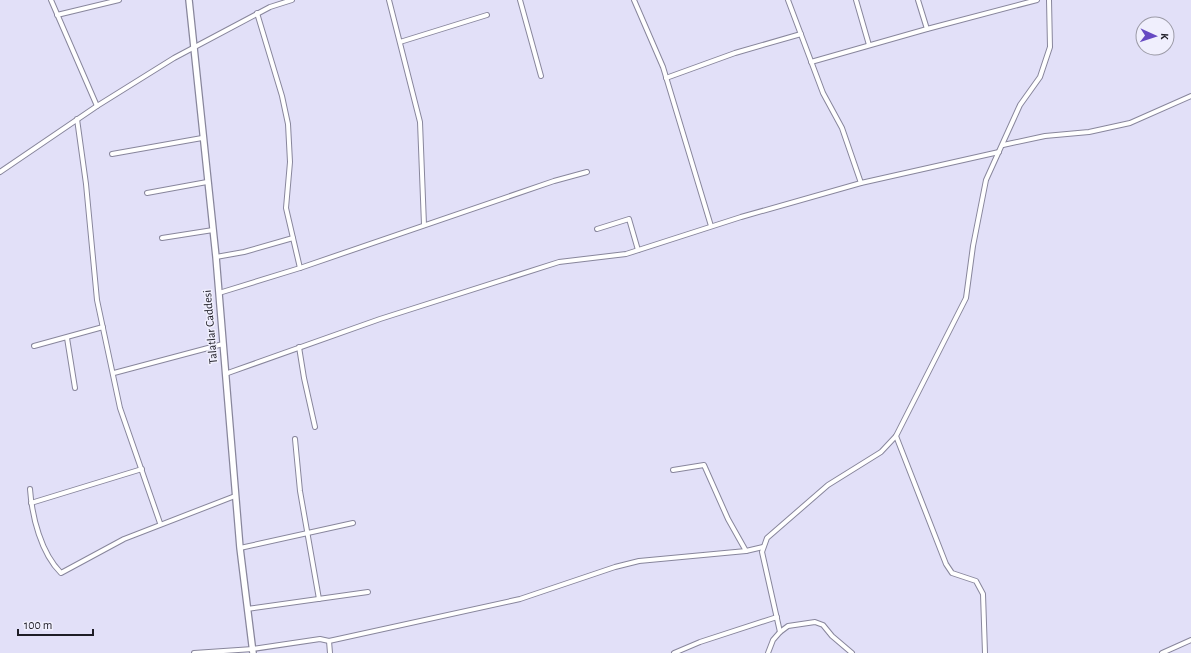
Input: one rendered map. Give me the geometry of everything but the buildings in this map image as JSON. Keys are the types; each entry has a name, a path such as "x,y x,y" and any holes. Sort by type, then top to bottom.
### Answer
{"street":[{"path":"51,0 56,15 96,106"},
{"path":"56,15 119,0"},
{"name":"Talatlar Caddesi","path":"189,0 202,138 216,257 240,548 253,651"},
{"path":"0,172 96,106 174,58 256,13 292,0"},
{"path":"389,0 420,122 424,225"},
{"path":"520,0 541,76"},
{"path":"634,0 666,78 711,226"},
{"path":"788,0 823,93 842,128 861,183"},
{"path":"856,0 869,45"},
{"path":"918,0 927,29"},
{"path":"811,62 1037,0"},
{"path":"780,632 762,552 763,547 767,538 828,485 881,452 896,436 966,298 973,246 986,180 1020,105 1040,77 1050,47 1049,0"},
{"path":"256,13 282,96 288,124 290,162 286,208 300,268"},
{"path":"400,42 487,15"},
{"path":"666,78 735,53 801,34"},
{"path":"1003,145 1045,136 1089,132 1130,123 1191,96"},
{"path":"77,119 86,184 97,300 114,372 120,408 160,523"},
{"path":"112,154 202,138"},
{"path":"225,374 299,347 559,262 626,254 711,226 861,183 999,152"},
{"path":"218,293 300,268 554,181 587,172"},
{"path":"147,193 207,182"},
{"path":"597,229 629,219 638,250"},
{"path":"162,238 213,230"},
{"path":"216,257 244,252 294,238"},
{"path":"34,346 103,327"},
{"path":"67,338 75,388"},
{"path":"114,372 222,344"},
{"path":"299,347 315,427"},
{"path":"896,436 946,564 952,573 976,582 983,594 984,653"},
{"path":"295,439 300,491 319,598"},
{"path":"673,470 704,464 728,519 746,551"},
{"path":"31,503 142,469"},
{"path":"30,489 31,503 43,546 55,567 61,573 124,539 160,523 235,496"},
{"path":"240,548 353,523"},
{"path":"194,653 253,651 320,639 329,641 520,599 615,567 639,561 746,551 763,547"},
{"path":"247,609 368,592"},
{"path":"674,653 700,642 777,617"},
{"path":"768,653 773,640 788,626 815,622 823,624 832,636 852,653"},
{"path":"1162,653 1191,640"},
{"path":"329,641 330,653"}]}
